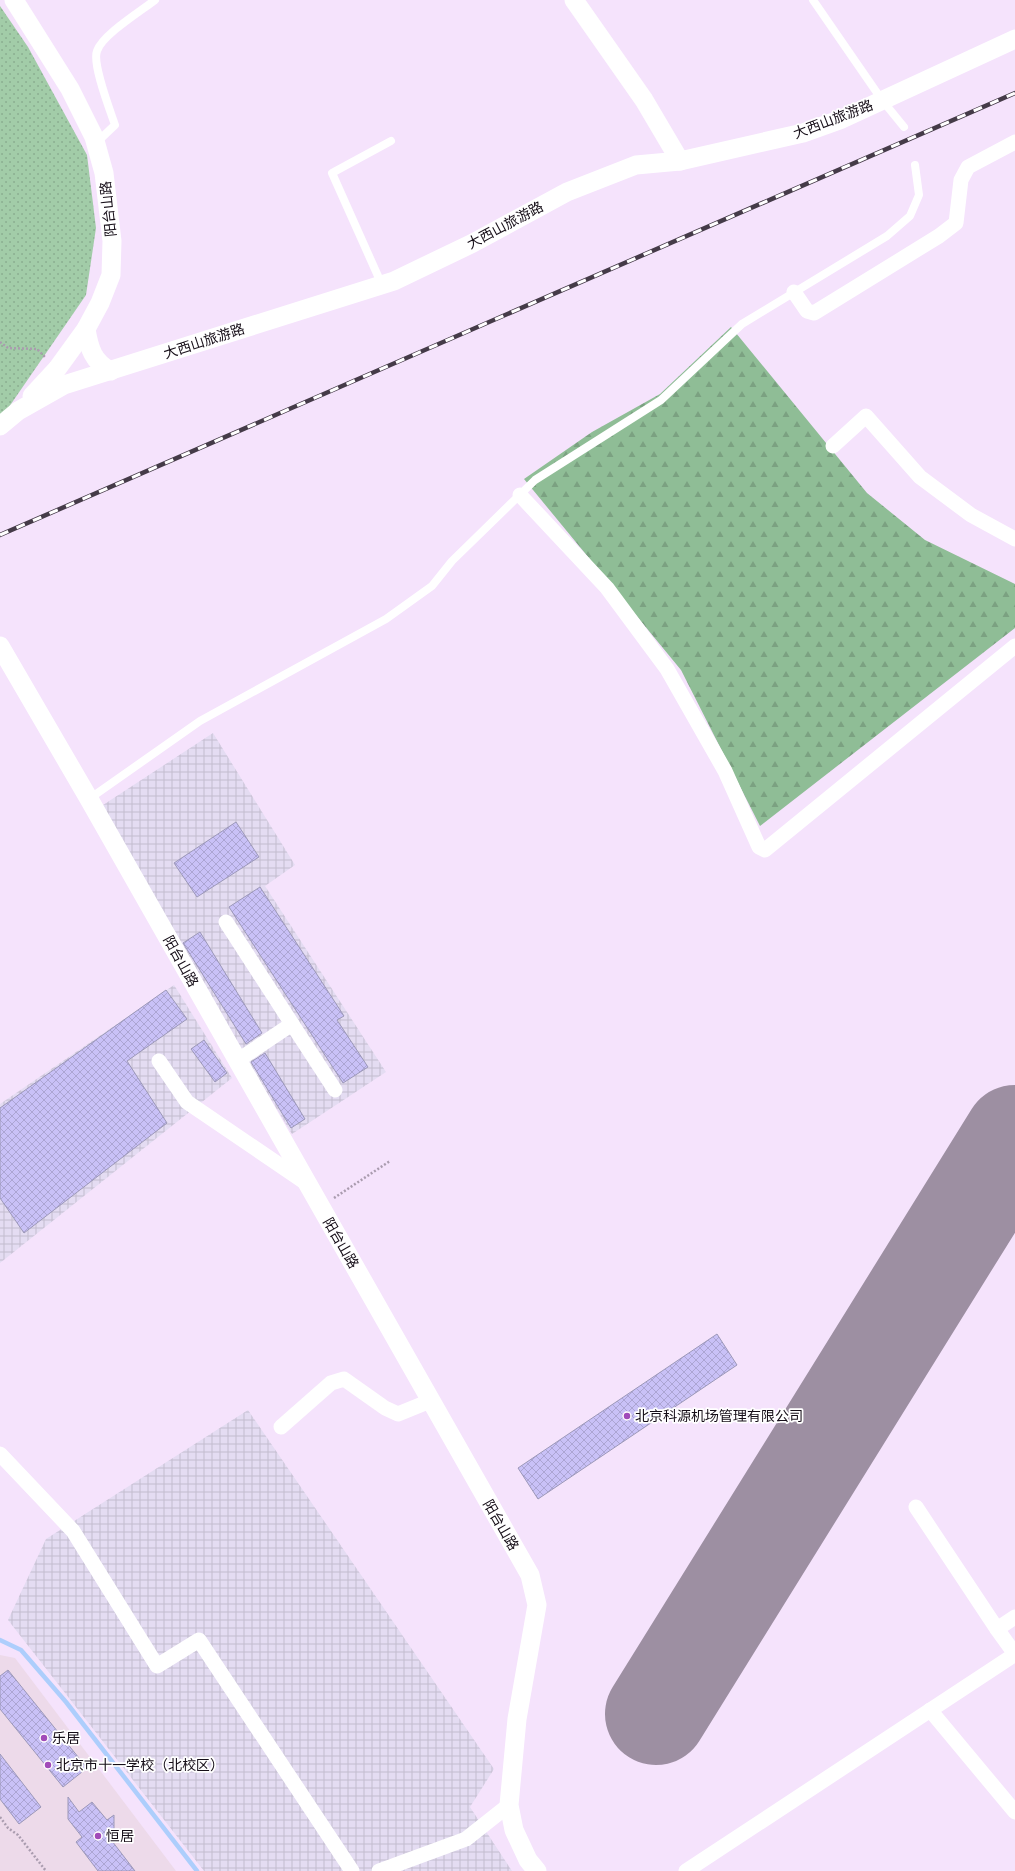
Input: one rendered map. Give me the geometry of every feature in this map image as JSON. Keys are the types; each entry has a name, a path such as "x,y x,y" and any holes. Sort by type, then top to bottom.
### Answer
{"street":[{"name":"阳台山路","path":"14,0 70,89 96,143 104,173 112,241 110,275 100,303 86,329 57,369 18,411"},
{"path":"574,0 644,100 680,161"},
{"name":"大西山旅游路","path":"0,426 18,411 64,385 394,281 473,242 567,192 605,176 636,165 680,161 803,134 882,100 1015,39"},
{"path":"794,292 807,311 814,313 939,236 956,223 961,180 968,167 1015,142"},
{"path":"86,329 88,343 96,360 102,366 111,370"},
{"path":"833,446 866,416 920,477 972,515 1015,539"},
{"path":"520,495 607,588 667,669 725,771 759,847 765,850 1015,646"},
{"name":"阳台山路","path":"0,646 89,799 530,1575 537,1605 517,1719 509,1805 514,1830 528,1860 537,1871"},
{"path":"226,922 335,1090"},
{"path":"237,1061 292,1024"},
{"path":"160,1061 186,1102 307,1184"},
{"path":"281,1427 331,1383 344,1379 385,1408 398,1414 430,1400"},
{"path":"0,1454 73,1531 157,1666 199,1640 352,1871"},
{"path":"686,1871 1015,1654 916,1507"},
{"path":"997,1629 1015,1617"},
{"path":"930,1710 1015,1812"},
{"path":"379,1871 466,1839 509,1805"}],"lane":[{"path":"96,143 115,125 99,79 96,51 104,40 155,0"},
{"path":"813,0 882,100 904,127"},
{"path":"382,285 332,173 391,141"},
{"path":"89,799 200,721 386,619 432,586 452,561 535,480 661,400 742,324 887,236 910,216 919,195 915,165"}],"path":[{"path":"0,342 8,348 37,349 57,369"},
{"path":"320,1207 390,1161"},
{"path":"0,1817 8,1828 18,1835 46,1871"},
{"path":"0,1825 3,1821"}],"shaded area":[{"path":"213,733 295,865 265,886 386,1072 292,1134 241,1050 181,942 100,807"},
{"path":"174,985 232,1078 0,1263 0,1104"},
{"path":"248,1410 494,1769 470,1807 512,1871 204,1871 8,1620 46,1539"},
{"name":"北京市十一学校（北校区）","path":"0,1655 15,1658 176,1871 0,1871"}],"green space":[{"path":"0,6 28,47 87,155 96,228 86,295 0,420"},
{"path":"731,327 867,493 925,540 1015,584 1015,628 760,826 681,670 524,479 592,432 660,394"}],"building":[{"path":"236,822 259,857 197,897 174,863"},
{"path":"260,887 344,1016 337,1020 368,1067 343,1083 229,907"},
{"path":"200,932 262,1033 246,1044 183,943"},
{"path":"166,990 187,1019 127,1061 167,1123 24,1233 0,1198 0,1108"},
{"path":"204,1040 227,1073 215,1082 191,1049"},
{"path":"265,1053 305,1119 291,1128 251,1062"},
{"name":"北京科源机场管理有限公司","path":"717,1334 737,1365 538,1499 518,1468"},
{"name":"乐居","path":"8,1670 87,1768 63,1787 0,1709 0,1676"},
{"path":"0,1754 41,1807 19,1824 0,1799"},
{"name":"恒居","path":"68,1797 79,1812 92,1802 107,1820 114,1815 114,1833 112,1841 135,1871 98,1871 76,1842 82,1837 68,1819"}],"waterway":[{"path":"0,1640 21,1650 66,1702 197,1871"}],"runway":[{"path":"656,1714 1015,1136"}],"railway":[{"path":"0,535 1015,93"}],"place":[{"name":"北京科源机场管理有限公司","path":"627,1416"},
{"name":"乐居","path":"44,1738"},
{"name":"北京市十一学校（北校区）","path":"48,1765"},
{"name":"恒居","path":"98,1836"}]}
